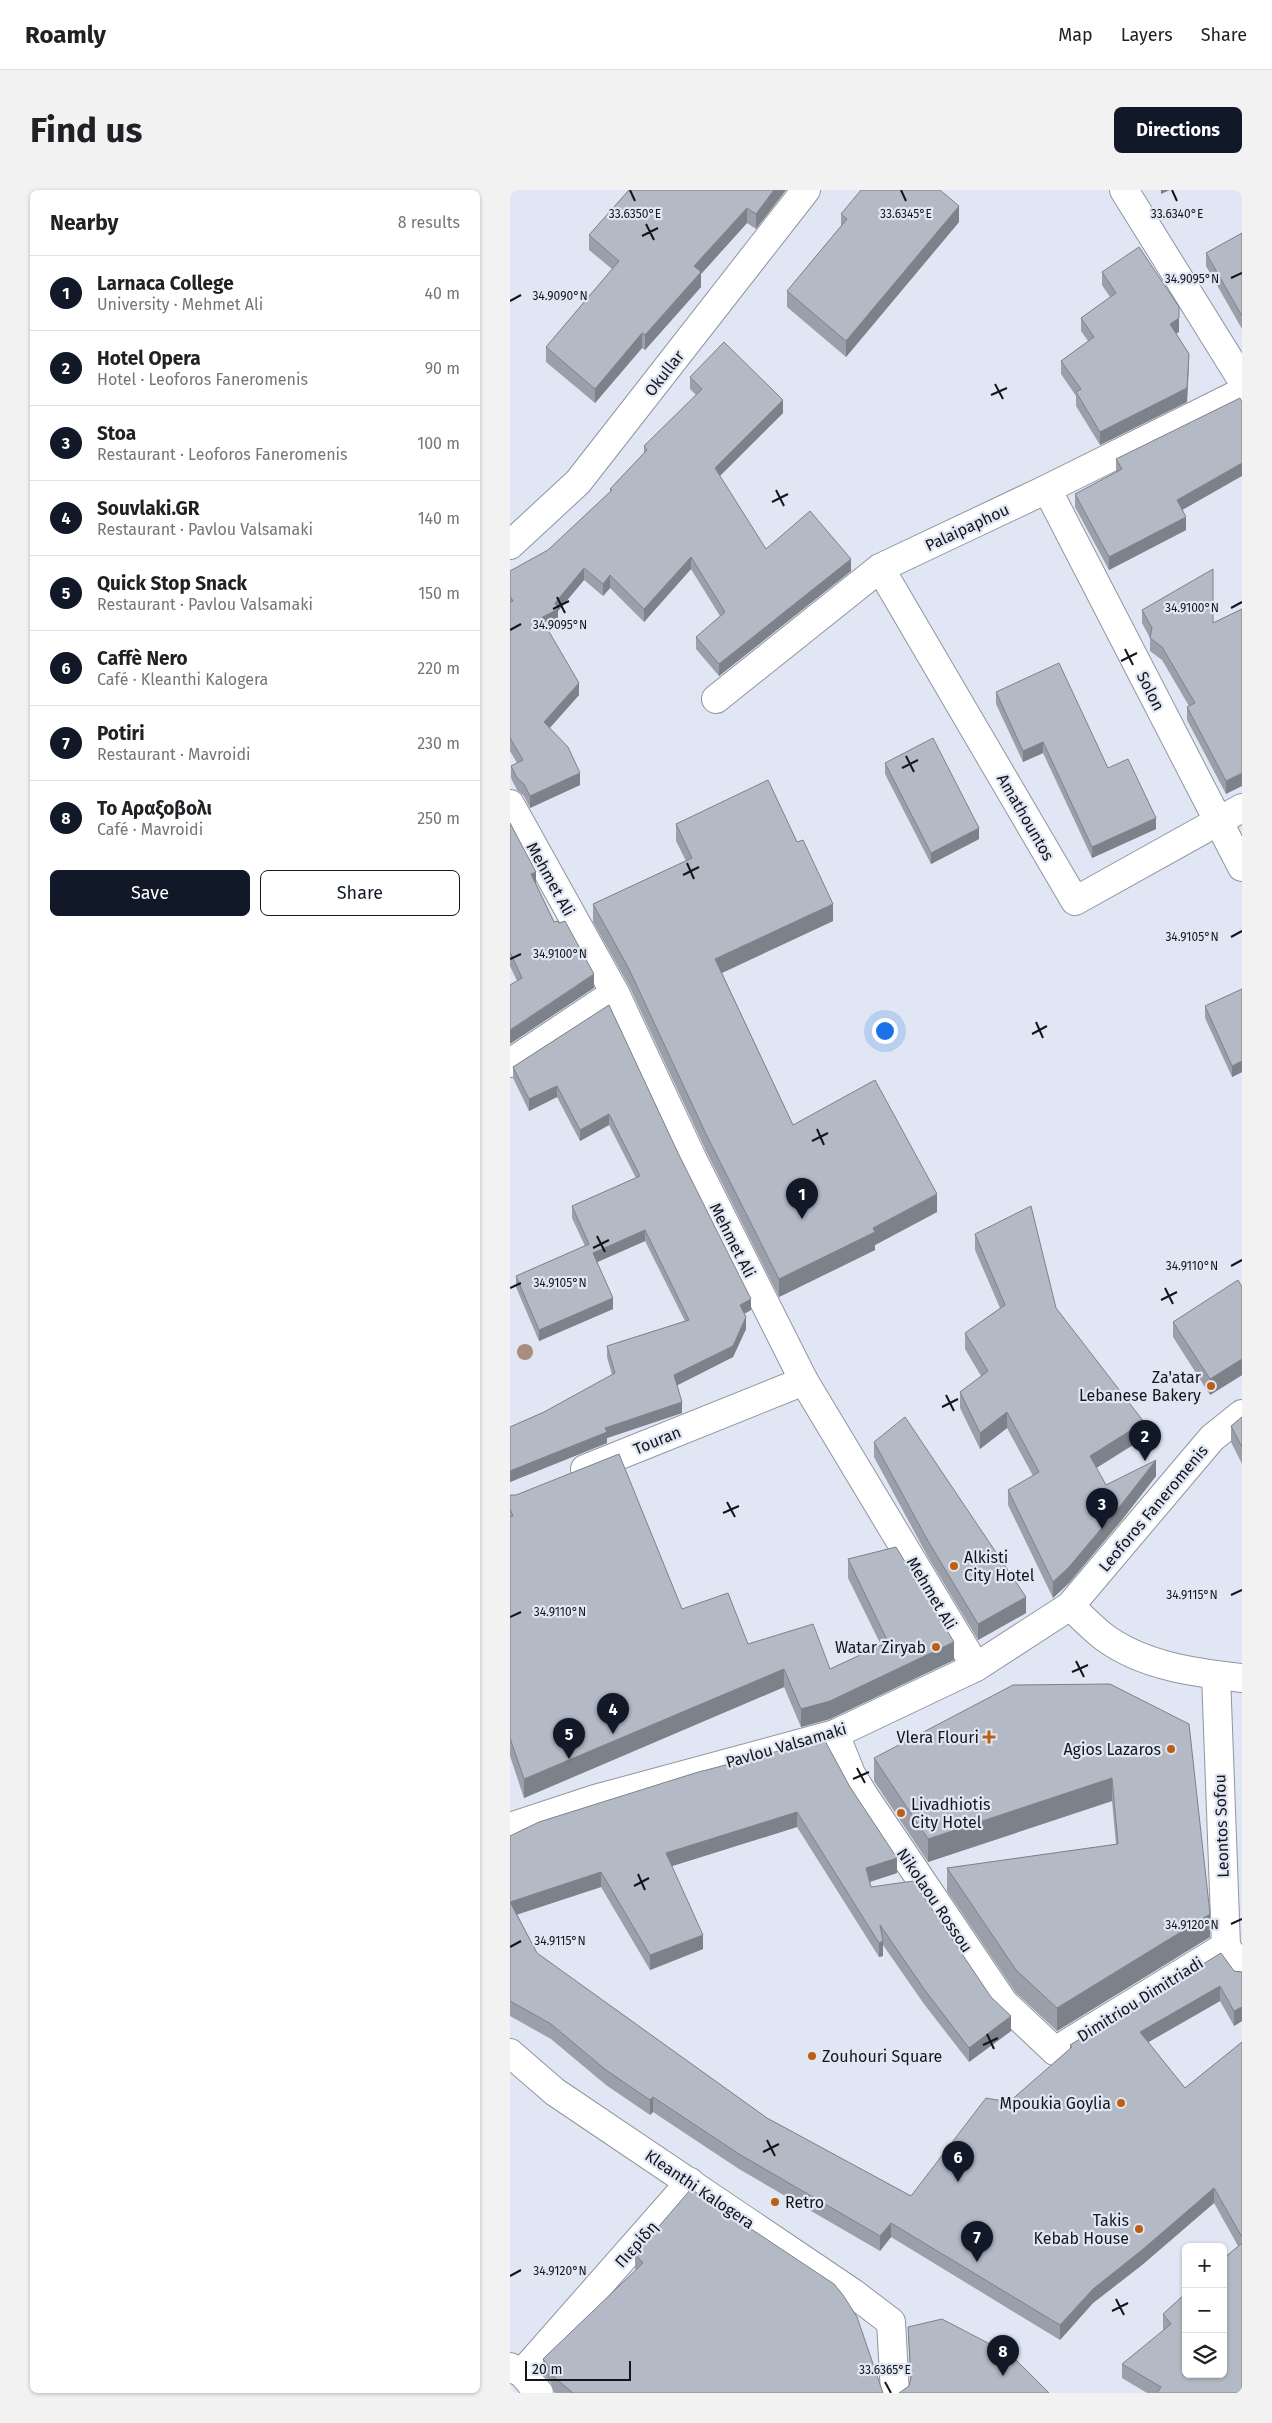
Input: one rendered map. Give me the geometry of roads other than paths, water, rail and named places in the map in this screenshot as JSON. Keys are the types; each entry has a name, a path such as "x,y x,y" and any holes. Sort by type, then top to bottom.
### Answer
{"street":[{"name":"Okullar","path":"510,545 578,482 806,190"},
{"path":"1124,190 1242,380"},
{"name":"Palaipaphou","path":"716,699 880,568 1047,489 1242,392"},
{"name":"Solon","path":"1047,489 1242,867"},
{"name":"Amathountos","path":"880,568 1075,901 1242,808"},
{"name":"Mehmet Ali","path":"510,804 615,993 692,1158 804,1381 976,1667"},
{"path":"510,1063 615,993"},
{"name":"Touran","path":"562,1478 804,1381"},
{"name":"Leoforos Faneromenis","path":"1070,1606 1212,1438 1242,1414"},
{"path":"1070,1606 1105,1638 1137,1655 1171,1667 1229,1676"},
{"name":"Pavlou Valsamaki","path":"510,1827 595,1799 835,1734 976,1667 1070,1606"},
{"name":"Leontos Sofou","path":"1229,1676 1226,1946 1242,1972"},
{"name":"Nikolaou Rossou","path":"835,1734 851,1774 863,1794 1004,2003 1055,2051"},
{"name":"Dimitriou Dimitriadi","path":"1055,2051 1226,1946"},
{"name":"Kleanthi Kalogera","path":"510,2054 555,2092 690,2182 891,2322 895,2393"},
{"name":"Πιερίδη","path":"524,2378 690,2182"}],"place":[{"name":"Larnaca College","path":"802,1219"},
{"name":"Za'atar Lebanese Bakery","path":"1211,1386"},
{"name":"Hotel Opera","path":"1145,1461"},
{"name":"Stoa","path":"1102,1529"},
{"name":"Alkisti City Hotel","path":"954,1566"},
{"name":"Watar Ziryab","path":"936,1647"},
{"name":"Souvlaki.GR","path":"613,1734"},
{"name":"Vlera Flouri","path":"989,1737"},
{"name":"Agios Lazaros","path":"1171,1749"},
{"name":"Quick Stop Snack","path":"569,1759"},
{"name":"Livadhiotis City Hotel","path":"901,1813"},
{"name":"Zouhouri Square","path":"812,2056"},
{"name":"Mpoukia Goylia","path":"1121,2103"},
{"name":"Caffè Nero","path":"958,2182"},
{"name":"Retro","path":"775,2202"},
{"name":"Takis Kebab House","path":"1139,2229"},
{"name":"Potiri","path":"977,2262"},
{"name":"Το Αραξοβολι","path":"1003,2376"}]}
